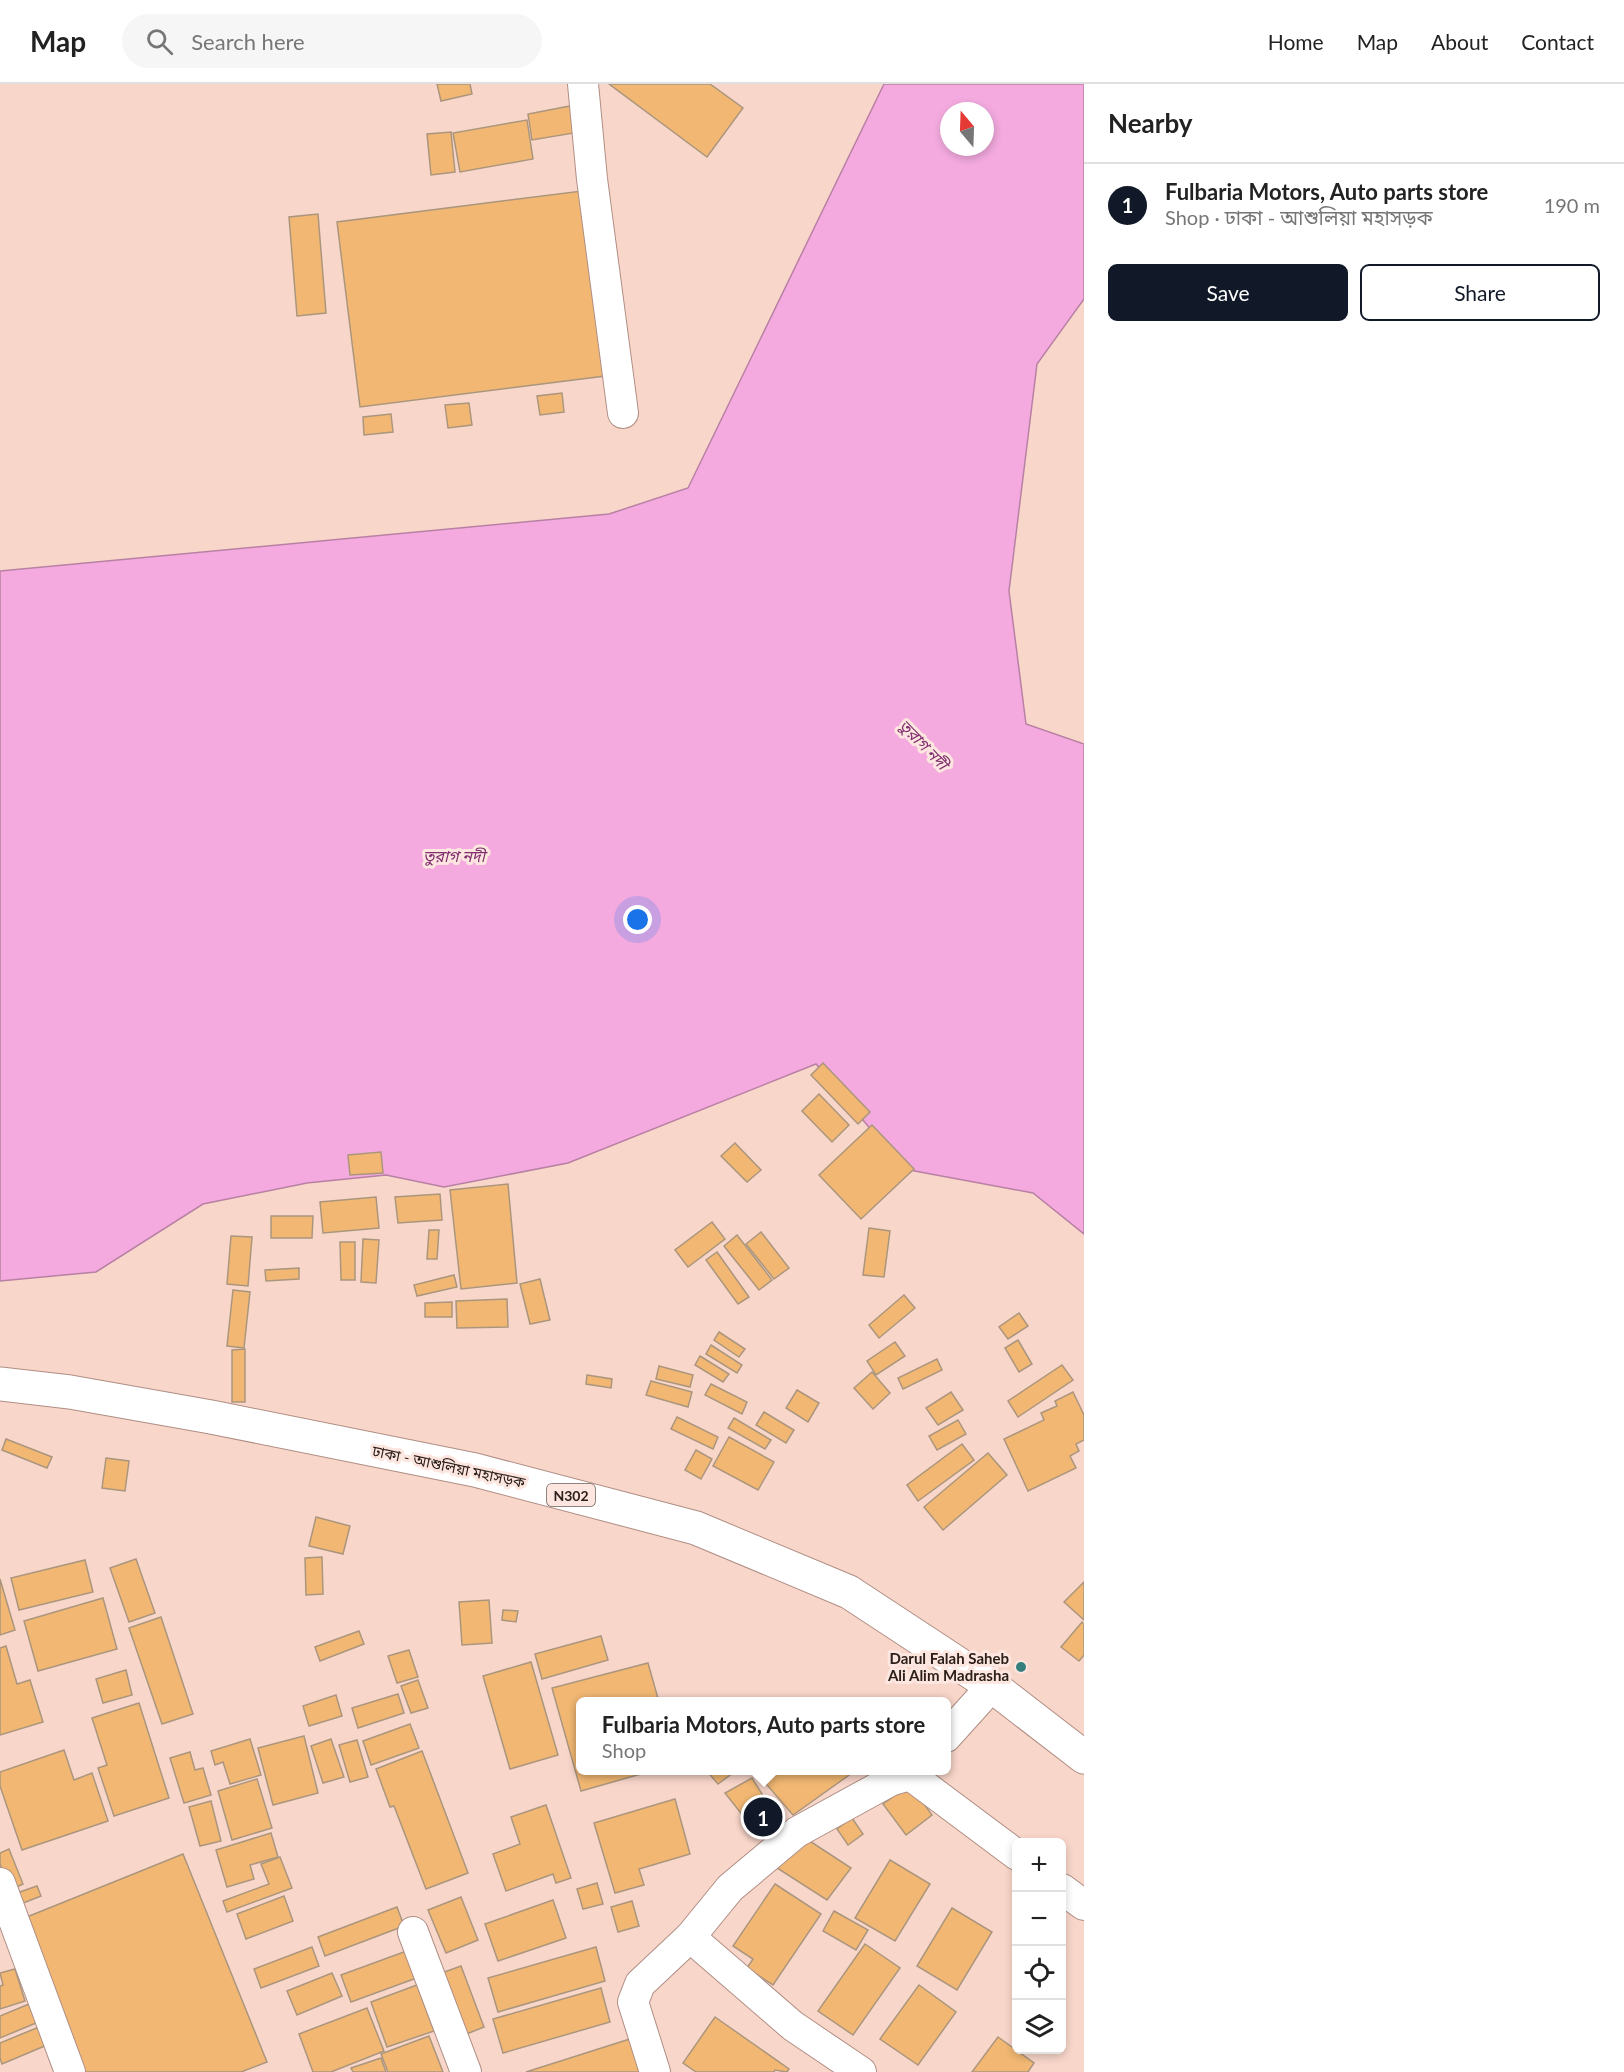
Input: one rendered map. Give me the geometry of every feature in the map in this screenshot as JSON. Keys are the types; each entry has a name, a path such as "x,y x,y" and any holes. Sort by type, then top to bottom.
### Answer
{"highway":[{"name":"ঢাকা - আশুলিয়া মহাসড়ক","path":"0,1384 70,1392 210,1417 463,1467 696,1528 849,1592 992,1686 1084,1757"}],"street":[{"path":"583,84 592,179 623,413"},
{"path":"951,1731 992,1686"},
{"path":"655,2072 633,2002 640,1984 690,1937 730,1888 797,1832 890,1781 907,1775"},
{"path":"916,1775 1012,1851"},
{"path":"0,1883 70,2072"},
{"path":"1066,1892 1084,1905"},
{"path":"413,1932 466,2072"},
{"path":"690,1937 793,2026 861,2072"}],"water":[{"name":"তুরাগ নদী","path":"884,84 1084,84 1084,299 1037,364 1009,591 1026,724 1084,744 1084,1234 1033,1193 904,1169 816,1064 568,1163 444,1187 386,1175 307,1183 203,1204 96,1272 0,1281 0,571 609,514 688,488"}],"building":[{"path":"437,84 470,84 472,94 441,101"},
{"path":"609,84 710,84 743,108 707,157"},
{"path":"570,106 574,133 532,140 528,114"},
{"path":"527,120 533,159 460,172 453,133"},
{"path":"451,132 455,172 431,175 427,134"},
{"path":"582,191 605,376 360,407 337,222"},
{"path":"318,214 326,313 297,316 289,217"},
{"path":"562,393 564,412 540,415 537,396"},
{"path":"469,403 472,425 448,428 445,405"},
{"path":"391,414 393,432 364,435 363,417"},
{"path":"823,1063 870,1112 858,1124 811,1075"},
{"path":"819,1094 849,1125 832,1142 802,1111"},
{"path":"872,1125 914,1169 861,1219 819,1175"},
{"path":"735,1143 761,1170 747,1182 721,1156"},
{"path":"381,1152 383,1173 350,1175 348,1155"},
{"path":"508,1184 517,1283 461,1289 450,1190"},
{"path":"440,1194 442,1220 398,1223 395,1197"},
{"path":"376,1197 379,1228 323,1233 320,1202"},
{"path":"271,1216 313,1216 312,1238 271,1238"},
{"path":"712,1222 725,1239 688,1267 675,1250"},
{"path":"869,1228 890,1231 884,1277 863,1275"},
{"path":"429,1230 439,1230 437,1259 427,1259"},
{"path":"761,1232 789,1268 774,1279 746,1244"},
{"path":"737,1235 772,1280 759,1290 724,1246"},
{"path":"231,1236 252,1237 248,1286 227,1284"},
{"path":"363,1239 379,1240 376,1283 361,1282"},
{"path":"340,1242 355,1242 355,1280 341,1280"},
{"path":"717,1252 749,1297 738,1304 706,1260"},
{"path":"299,1268 299,1279 266,1281 265,1270"},
{"path":"454,1275 457,1287 417,1296 414,1285"},
{"path":"540,1279 550,1320 530,1324 520,1284"},
{"path":"233,1290 250,1292 244,1348 227,1346"},
{"path":"904,1295 915,1308 879,1338 869,1325"},
{"path":"507,1299 508,1327 457,1328 456,1301"},
{"path":"452,1302 452,1317 425,1317 425,1303"},
{"path":"1019,1313 1028,1326 1008,1339 999,1327"},
{"path":"719,1332 745,1349 739,1357 714,1340"},
{"path":"1018,1340 1032,1364 1019,1372 1005,1348"},
{"path":"895,1342 905,1356 876,1375 867,1361"},
{"path":"711,1345 742,1365 737,1373 706,1354"},
{"path":"245,1349 245,1402 232,1402 232,1350"},
{"path":"700,1356 729,1374 723,1382 695,1365"},
{"path":"937,1359 942,1370 903,1389 898,1378"},
{"path":"1062,1365 1073,1380 1018,1417 1008,1401"},
{"path":"659,1366 693,1375 690,1387 656,1379"},
{"path":"872,1372 890,1393 873,1409 854,1388"},
{"path":"587,1375 612,1379 611,1388 586,1384"},
{"path":"651,1381 692,1392 688,1407 646,1395"},
{"path":"711,1384 747,1402 742,1414 705,1395"},
{"path":"797,1390 819,1403 808,1422 786,1408"},
{"path":"951,1392 963,1410 938,1425 926,1408"},
{"path":"1073,1392 1084,1415 1084,1440 1076,1444 1079,1451 1070,1456 1076,1468 1028,1491 1004,1439 1044,1420 1041,1413 1057,1406 1055,1401"},
{"path":"764,1412 794,1430 786,1443 756,1425"},
{"path":"677,1417 718,1437 713,1449 671,1429"},
{"path":"734,1418 771,1440 765,1449 728,1428"},
{"path":"958,1420 966,1434 937,1450 929,1436"},
{"path":"729,1437 774,1462 758,1490 713,1466"},
{"path":"6,1439 52,1457 47,1468 2,1450"},
{"path":"962,1444 974,1460 918,1501 907,1485"},
{"path":"696,1450 712,1459 701,1479 685,1470"},
{"path":"988,1453 1007,1475 943,1530 924,1507"},
{"path":"106,1458 129,1461 125,1491 102,1488"},
{"path":"316,1517 350,1526 343,1554 309,1546"},
{"path":"322,1557 323,1594 306,1595 305,1558"},
{"path":"136,1559 155,1613 129,1622 110,1568"},
{"path":"85,1560 93,1592 19,1610 11,1578"},
{"path":"0,1579 15,1630 0,1635"},
{"path":"1084,1582 1084,1620 1064,1602"},
{"path":"103,1598 117,1649 38,1671 24,1621"},
{"path":"489,1600 492,1643 462,1645 459,1602"},
{"path":"503,1610 518,1611 516,1622 502,1620"},
{"path":"161,1617 193,1714 162,1724 129,1628"},
{"path":"1082,1622 1084,1624 1084,1655 1079,1661 1061,1647"},
{"path":"359,1631 364,1644 320,1661 315,1647"},
{"path":"601,1636 608,1660 542,1679 535,1654"},
{"path":"6,1646 17,1684 30,1680 43,1722 0,1735 0,1648"},
{"path":"409,1650 418,1677 397,1683 388,1656"},
{"path":"531,1662 558,1755 510,1769 483,1676"},
{"path":"648,1663 658,1697 576,1697 576,1773 552,1688"},
{"path":"126,1670 132,1695 103,1703 96,1679"},
{"path":"418,1680 428,1708 411,1713 401,1686"},
{"path":"398,1694 404,1713 358,1728 352,1708"},
{"path":"336,1695 342,1716 309,1726 303,1706"},
{"path":"139,1703 169,1798 114,1816 98,1768 107,1765 92,1718"},
{"path":"410,1724 419,1748 371,1765 363,1741"},
{"path":"304,1736 318,1793 273,1805 258,1748"},
{"path":"250,1739 261,1775 230,1784 223,1762 215,1765 211,1751"},
{"path":"331,1739 344,1777 323,1783 311,1746"},
{"path":"357,1740 368,1777 350,1782 339,1745"},
{"path":"64,1750 74,1780 92,1773 108,1821 22,1850 0,1786 0,1772"},
{"path":"422,1751 468,1873 426,1889 394,1806 390,1807 376,1769"},
{"path":"190,1752 195,1770 203,1768 211,1795 184,1803 170,1758"},
{"path":"576,1775 637,1775 581,1791"},
{"path":"710,1775 730,1775 718,1784"},
{"path":"765,1775 849,1775 793,1815 761,1778"},
{"path":"752,1778 780,1823 759,1836 725,1793"},
{"path":"257,1779 272,1828 232,1840 218,1791"},
{"path":"910,1785 932,1815 906,1835 883,1804"},
{"path":"675,1799 690,1854 639,1869 644,1885 615,1893 594,1823"},
{"path":"211,1801 221,1841 200,1846 189,1807"},
{"path":"546,1805 571,1878 556,1883 553,1874 506,1891 493,1854 520,1844 511,1817"},
{"path":"852,1818 863,1834 848,1845 837,1829"},
{"path":"271,1833 278,1857 250,1865 254,1879 227,1887 216,1850"},
{"path":"799,1834 851,1868 827,1900 774,1866"},
{"path":"9,1849 23,1884 10,1890 0,1864 0,1853"},
{"path":"183,1854 267,2062 241,2072 78,2072 17,1921"},
{"path":"280,1857 292,1888 227,1912 223,1901 269,1884 261,1864"},
{"path":"890,1860 930,1884 895,1941 855,1918"},
{"path":"597,1883 603,1904 583,1909 577,1889"},
{"path":"775,1884 821,1914 773,1985 747,1968 753,1959 733,1946"},
{"path":"37,1886 41,1896 18,1905 14,1894"},
{"path":"284,1896 293,1921 246,1939 237,1914"},
{"path":"461,1897 478,1940 446,1953 428,1910"},
{"path":"553,1900 566,1938 498,1961 485,1924"},
{"path":"632,1901 639,1926 618,1932 611,1907"},
{"path":"397,1907 404,1926 325,1956 318,1937"},
{"path":"952,1908 992,1932 957,1990 917,1966"},
{"path":"834,1911 868,1930 856,1950 823,1931"},
{"path":"865,1944 900,1968 853,2035 818,2011"},
{"path":"312,1947 319,1966 261,1988 254,1969"},
{"path":"596,1947 605,1981 498,2012 488,1978"},
{"path":"412,1949 422,1976 351,2002 341,1975"},
{"path":"461,1966 484,2027 459,2037 436,1975"},
{"path":"15,1969 25,2001 0,2009 0,1986 3,1985 0,1973"},
{"path":"332,1973 342,1996 297,2015 287,1991"},
{"path":"417,1985 434,2031 387,2047 371,2002"},
{"path":"919,1985 956,2012 918,2065 880,2039"},
{"path":"601,1988 610,2022 503,2053 493,2019"},
{"path":"29,2004 36,2023 0,2038 0,2016"},
{"path":"367,2008 384,2051 331,2072 313,2072 299,2034"},
{"path":"715,2017 789,2069 787,2072 775,2070 774,2072 696,2072 683,2063"},
{"path":"39,2027 47,2045 2,2064 0,2043"},
{"path":"429,2036 443,2072 388,2072 381,2054"},
{"path":"998,2037 1012,2047 1012,2054 1022,2054 1034,2063 1028,2072 972,2072"},
{"path":"633,2038 644,2072 526,2072"},
{"path":"381,2058 386,2072 353,2072 351,2068"}],"place":[{"name":"Darul Falah Saheb Ali Alim Madrasha","path":"1021,1667"},
{"name":"Fulbaria Motors, Auto parts store","path":"763,1817"}]}
